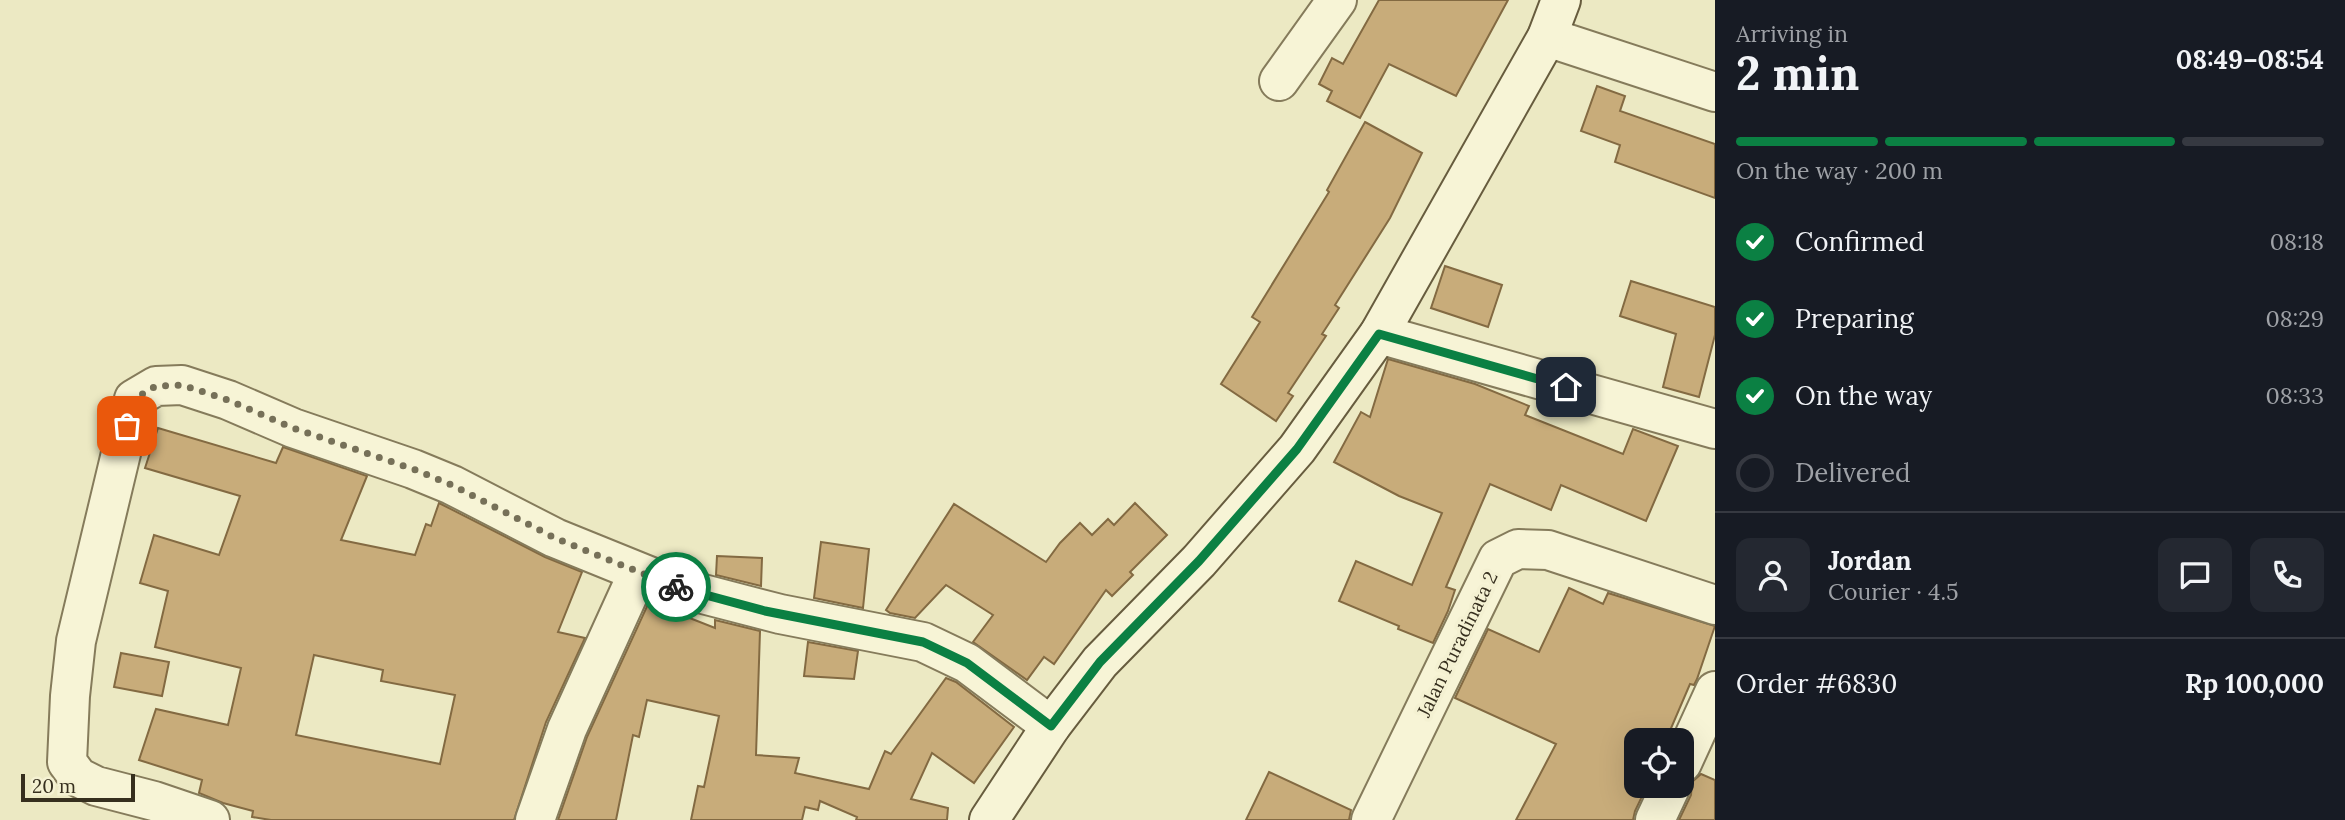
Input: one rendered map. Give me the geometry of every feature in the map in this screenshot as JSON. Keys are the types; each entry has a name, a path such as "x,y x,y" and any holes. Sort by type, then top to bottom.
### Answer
{"street":[{"path":"1279,81 1337,0"},
{"path":"989,820 1051,726 1100,662 1199,561 1297,449 1379,334 1547,37 1562,0"},
{"path":"1547,37 1715,92"},
{"path":"1379,334 1715,429"},
{"path":"210,820 154,801 96,786 78,777 68,762 70,696 76,640 134,399 156,386 182,385 228,400 293,428 413,469 452,485 555,538 677,587 751,607 923,642 967,663 1051,726"},
{"name":"Jalan Puradinata 2","path":"1371,820 1498,559 1518,549 1548,550 1715,605"},
{"path":"535,820 568,729 638,573"},
{"path":"1694,737 1715,691"},
{"path":"1655,820 1665,798"}],"building":[{"path":"1379,0 1508,0 1456,96 1389,64 1360,118 1327,101 1332,91 1319,84 1332,58 1343,64"},
{"path":"1597,86 1625,96 1620,111 1715,144 1715,198 1615,162 1620,145 1581,131"},
{"path":"1365,122 1422,153 1390,218 1335,305 1339,308 1322,334 1326,336 1288,393 1293,396 1276,421 1221,384 1260,322 1252,317 1329,192 1327,190"},
{"path":"1445,266 1502,285 1488,327 1431,308"},
{"path":"1631,281 1715,307 1715,335 1699,397 1663,387 1676,334 1620,316"},
{"path":"1388,359 1475,384 1529,406 1525,415 1623,454 1633,429 1678,446 1646,521 1561,485 1551,510 1490,484 1446,587 1455,590 1433,643 1339,601 1356,561 1412,585 1442,513 1399,496 1334,462 1361,412 1370,417"},
{"path":"158,428 276,463 283,447 367,476 341,540 415,555 426,524 431,526 439,503 545,557 582,572 558,632 585,638 546,722 514,820 271,820 252,817 253,811 199,793 202,780 139,760 156,709 228,725 241,668 155,647 168,591 140,583 154,535 219,555 240,496 145,468","holes":["314,655 383,670 381,681 455,695 440,764 296,735"]},
{"path":"1135,503 1167,535 1130,572 1133,575 1112,596 1106,590 1054,664 1044,657 1027,680 973,642 993,615 946,585 915,618 886,610 954,504 1046,562 1080,523 1092,535 1108,519 1114,525"},
{"path":"821,542 869,549 863,608 814,598"},
{"path":"717,556 762,558 761,586 716,575"},
{"path":"1569,588 1603,604 1608,593 1715,626 1697,679 1694,685 1690,684 1671,728 1624,728 1624,798 1641,798 1633,820 1516,820 1556,744 1455,698 1488,629 1539,652"},
{"path":"649,602 715,628 715,620 760,631 756,755 799,758 795,773 869,789 885,751 891,754 946,678 956,682 1014,727 974,783 932,753 911,799 948,808 947,820 856,820 857,817 820,801 818,810 805,807 802,820 691,820 698,786 704,787 719,716 647,700 639,737 633,735 616,820 558,820 587,737"},
{"path":"808,642 858,651 854,679 804,676"},
{"path":"121,653 169,662 162,696 114,687"},
{"path":"1269,772 1351,810 1349,820 1246,820"},
{"path":"1701,774 1715,780 1715,820 1679,820 1690,798 1694,798 1694,780"}],"way so far":[{"path":"127,426 134,399 156,386 182,385 228,400 313,436 413,469 452,485 555,538 676,587"}],"route":[{"path":"676,587 765,611 923,642 967,663 1051,726 1100,662 1199,561 1297,449 1379,334 1566,387"}]}
